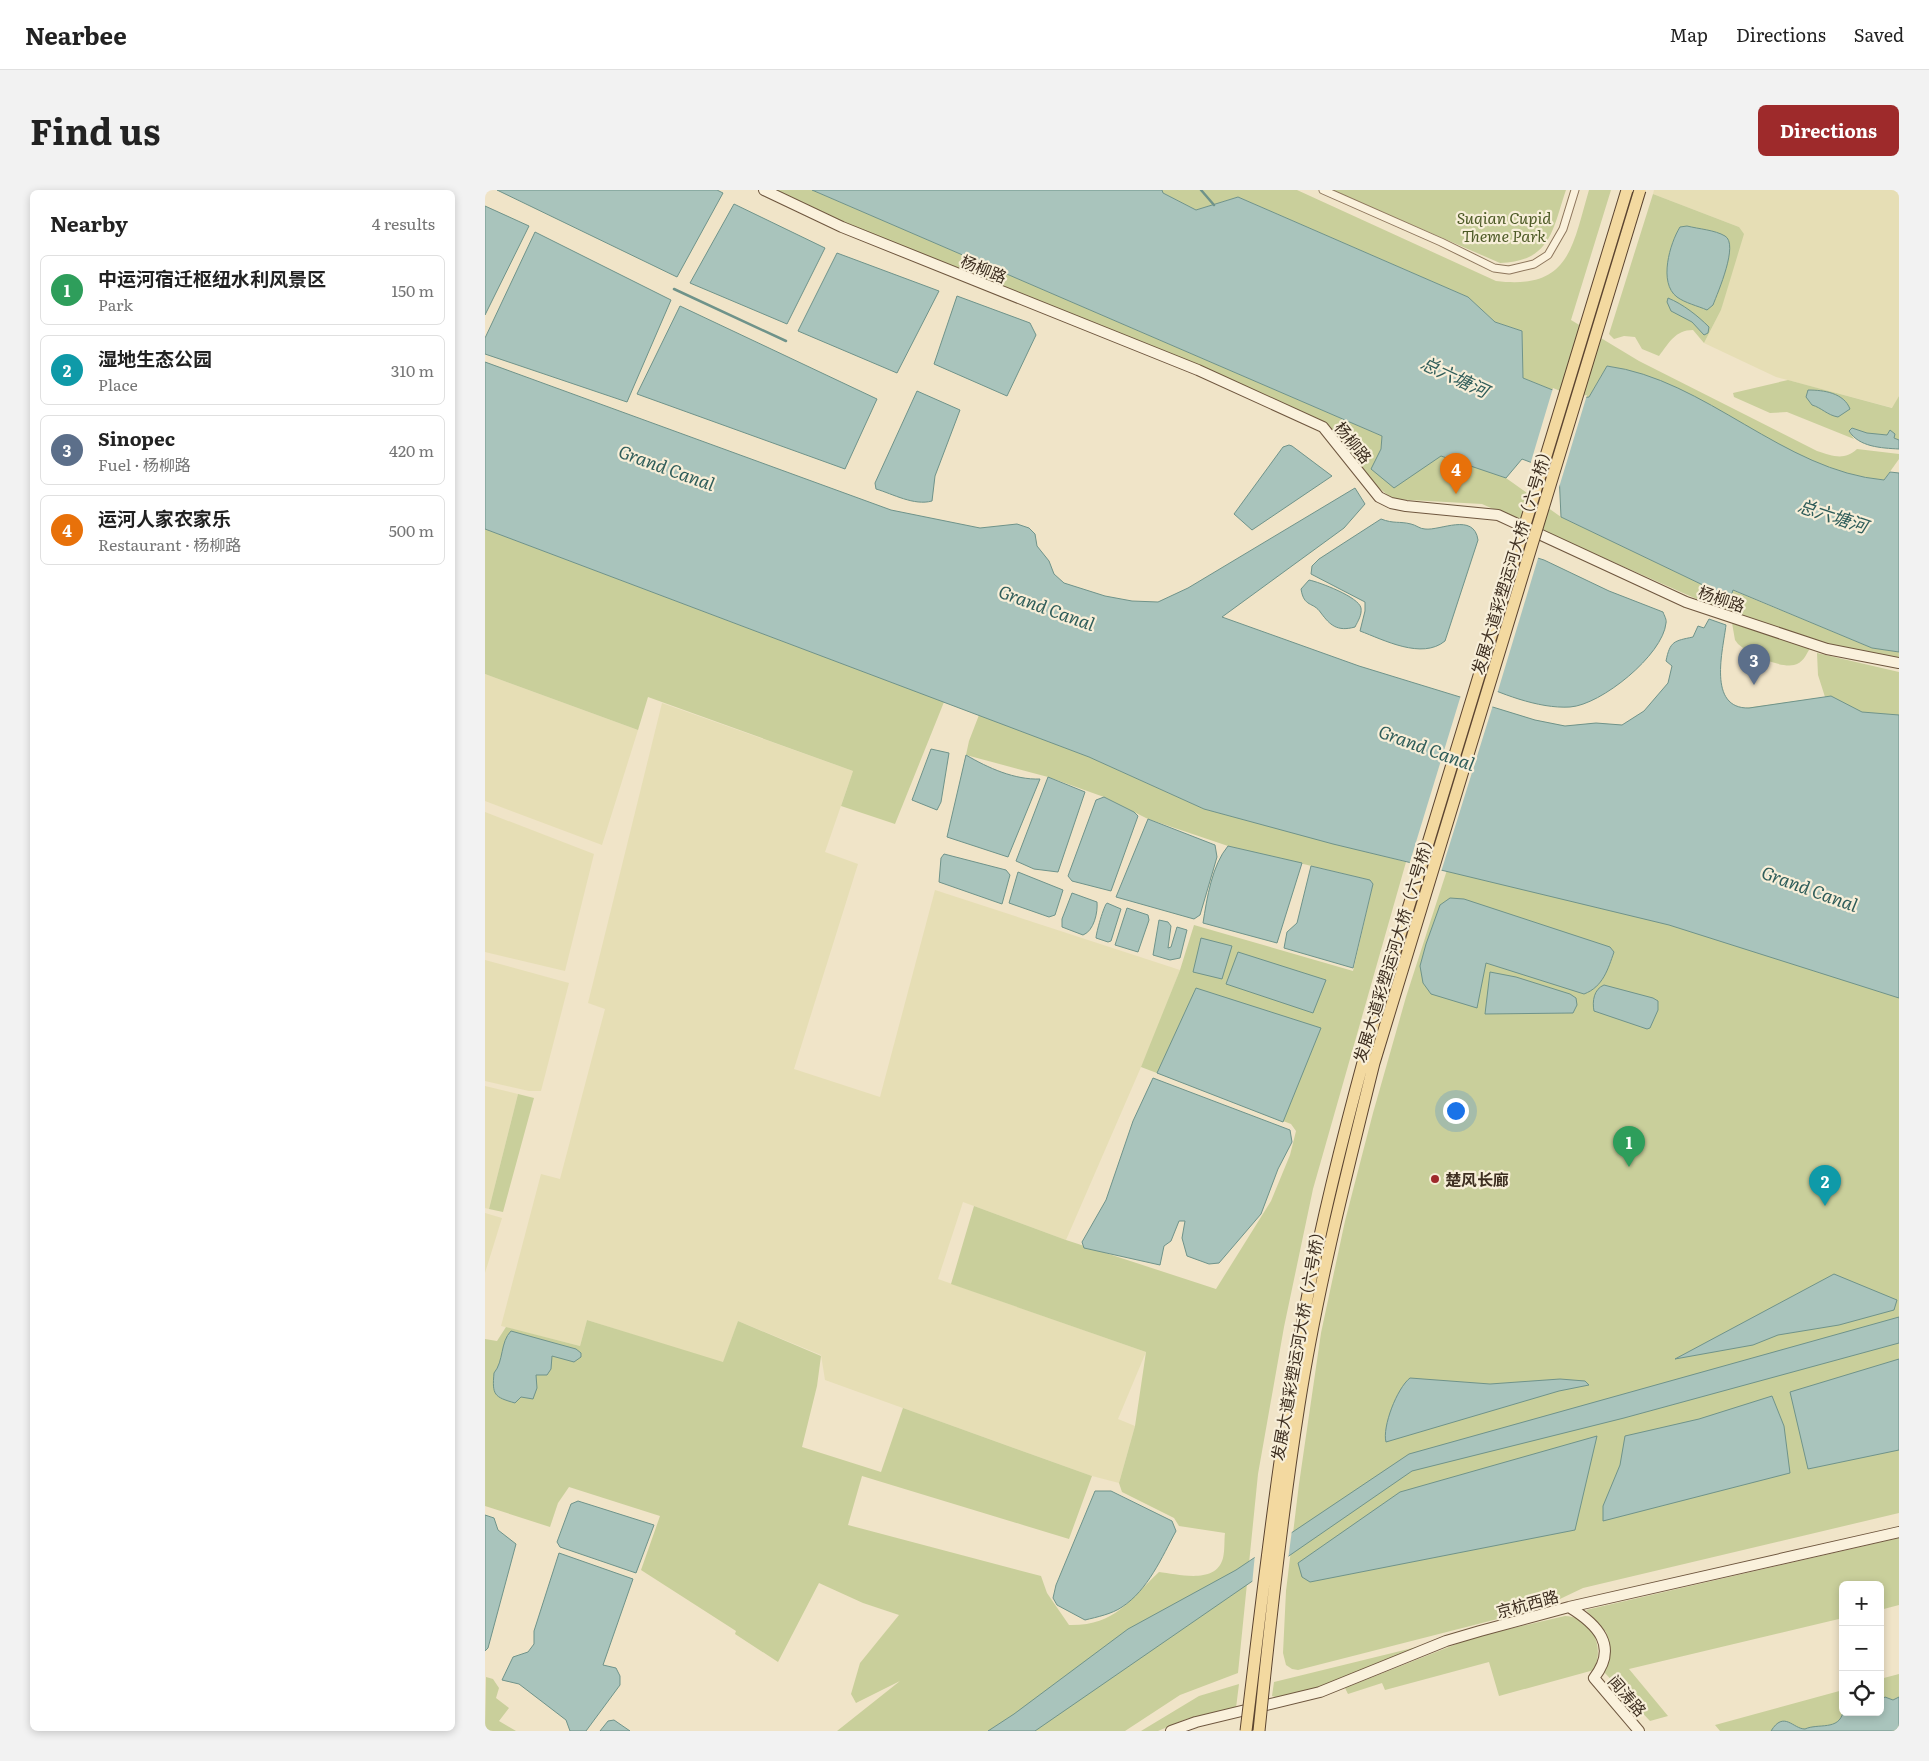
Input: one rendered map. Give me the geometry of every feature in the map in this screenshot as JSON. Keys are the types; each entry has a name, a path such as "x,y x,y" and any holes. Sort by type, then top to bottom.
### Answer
{"main road":[{"name":"发展大道彩塑运河大桥（六号桥）","path":"1246,1731 1294,1373 1314,1264 1347,1122 1379,1004 1627,190"},
{"name":"发展大道彩塑运河大桥（六号桥）","path":"1259,1731 1270,1621 1299,1405 1328,1254 1352,1150 1374,1063 1640,190"}],"street":[{"name":"杨柳路","path":"764,190 842,228 1198,370 1323,427 1379,497 1384,500 1406,506 1498,515 1686,602 1827,649 1899,663"},
{"path":"1323,190 1441,242 1494,268 1509,270 1534,264 1548,255 1563,229 1575,190"},
{"name":"京杭西路","path":"1171,1731 1195,1722 1320,1692 1446,1641 1569,1607 1899,1532"},
{"name":"闻涛路","path":"1569,1607 1587,1618 1601,1634 1604,1641 1603,1657 1601,1666 1593,1678 1639,1731"}],"shaded area":[{"path":"1654,190 1899,190 1899,396 1893,408 1776,377 1704,343 1721,310 1739,227 1653,194"},
{"path":"485,674 638,730 602,845 485,801"},
{"path":"662,703 853,771 825,852 858,864 794,1069 880,1097 935,890 1180,970 1151,1044 1066,1240 963,1202 938,1279 1146,1352 1118,1419 1135,1426 1119,1483 1092,1476 825,1380 821,1355 738,1321 723,1363 587,1320 580,1346 501,1326 541,1174 560,1179 605,1009 588,1003"},
{"path":"485,812 594,854 565,971 485,952"},
{"path":"485,960 569,983 541,1091 529,1091 485,1081"},
{"path":"485,1086 518,1094 489,1209 485,1208"},
{"path":"485,1213 502,1218 485,1273"}],"green space":[{"path":"775,190 812,190 1382,436 1381,449 1372,469 1441,456 1485,470 1506,478 1561,517 1705,586 1702,595 1732,590 1872,648 1899,652 1899,660 1821,643 1726,612 1482,504 1392,499 1377,486 1329,427 837,220"},
{"path":"1162,190 1297,190 1496,281 1521,282 1539,279 1553,271 1564,260 1578,230 1589,190 1611,190 1571,320 1639,361 1817,451 1833,456 1843,456 1857,449 1899,454 1899,459 1884,480 1855,475 1826,466 1772,441 1692,396 1650,378 1615,367 1607,366 1589,397 1575,399 1523,378 1522,331 1495,322 1468,297 1238,197 1196,210 1163,193"},
{"name":"Suqian Cupid Theme Park","path":"1332,190 1566,190 1552,231 1540,250 1530,257 1500,263"},
{"path":"1653,194 1739,227 1744,234 1721,310 1704,343 1693,330 1681,332 1669,342 1659,356 1642,349 1635,337 1624,336 1614,339 1609,334"},
{"path":"1788,380 1892,408 1899,396 1899,440 1888,435 1867,434 1852,428 1849,431 1854,439 1787,412 1770,413 1734,397 1733,393"},
{"path":"485,529 944,702 895,824 841,806 853,771 648,697 638,730 485,674"},
{"path":"1732,623 1810,648 1804,658 1797,664 1787,665 1772,662 1757,656 1738,644 1735,640"},
{"path":"1817,653 1899,672 1899,1513 1583,1588 1541,1608 1298,1670 1292,1669 1286,1665 1283,1653 1286,1591 1299,1484 1321,1333 1345,1221 1406,997 1499,709 1535,720 1565,726 1596,723 1622,725 1825,697 1818,675"},
{"path":"979,715 1089,757 1204,809 1406,862 1313,1189 1284,1327 1258,1474 1238,1673 1180,1695 1125,1731 837,1731 900,1681 856,1703 851,1694 860,1663 899,1615 863,1603 819,1583 778,1662 735,1634 736,1631 641,1570 660,1516 569,1487 558,1503 550,1527 485,1506 485,1339 497,1341 506,1327 580,1346 587,1320 723,1362 738,1321 821,1356 817,1386 802,1447 881,1472 903,1408 1092,1476 1069,1539 862,1476 848,1525 1041,1576 1047,1593 1069,1625 1085,1624 1110,1616 1129,1602 1159,1572 1186,1576 1205,1575 1213,1572 1219,1566 1224,1555 1225,1533 1179,1526 1174,1518 1122,1492 1119,1483 1135,1426 1146,1352 951,1284 974,1206 1066,1240 1216,1289 1271,1201 1290,1155 1296,1131 1291,1124 1141,1067 1180,970 1194,925 1353,971 1373,884 1370,880 1228,846 1148,819 1104,797 1048,777 966,755"},
{"path":"518,1094 534,1098 503,1212 489,1209"},
{"path":"1899,1538 1899,1605 1884,1609 1884,1581 1839,1581 1839,1619 1629,1669 1668,1716 1650,1721 1604,1672 1608,1640 1606,1632 1586,1610"},
{"path":"1565,1616 1582,1621 1594,1634 1598,1652 1594,1670 1499,1696 1489,1662 1385,1690 1382,1683 1348,1694 1345,1688 1474,1637"},
{"path":"1429,1644 1323,1687 1278,1698 1272,1696 1274,1682"},
{"path":"1899,1674 1899,1731 1720,1731 1715,1725 1839,1691 1839,1716 1884,1716 1884,1678"},
{"path":"486,1677 493,1679 499,1688 496,1698 509,1708 499,1721 516,1731 485,1731"},
{"path":"1239,1684 1236,1708 1186,1719 1158,1731 1141,1731 1199,1696"}],"water":[{"path":"497,190 717,190 723,193 677,277"},
{"name":"总六塘河","path":"812,190 1162,190 1163,193 1196,210 1238,197 1468,297 1495,322 1522,331 1523,378 1575,399 1589,397 1607,366 1643,374 1678,388 1712,405 1812,460 1847,473 1884,480 1890,472 1899,473 1899,652 1872,648 1733,590 1728,605 1702,595 1705,586 1561,517 1559,473 1522,459 1506,478 1441,456 1394,488 1371,469 1381,449 1382,436"},
{"path":"734,204 825,248 787,324 690,283"},
{"path":"485,206 529,226 485,315"},
{"path":"1687,226 1717,232 1725,236 1729,241 1729,258 1723,280 1713,305 1707,310 1677,297 1671,291 1668,282 1668,263 1676,234 1680,227"},
{"path":"535,232 671,300 627,402 485,354 485,338"},
{"path":"837,253 939,291 897,373 798,331"},
{"path":"957,296 1030,323 1036,335 1007,396 934,364"},
{"path":"1668,298 1685,307 1700,319 1709,327 1708,333 1704,335 1692,322 1671,311 1667,302"},
{"path":"680,306 877,399 845,469 637,394"},
{"name":"Grand Canal","path":"485,362 891,510 980,528 1017,524 1029,528 1035,534 1037,546 1049,561 1054,574 1064,583 1105,596 1132,601 1158,602 1188,588 1355,488 1365,504 1344,528 1222,617 1359,666 1535,720 1565,726 1596,723 1622,725 1644,711 1668,683 1672,666 1666,661 1669,649 1674,643 1693,637 1698,626 1704,628 1709,619 1726,625 1721,663 1722,689 1727,699 1736,706 1749,708 1831,696 1862,712 1899,715 1899,998 1669,925 1333,844 1204,809 1089,757 485,529"},
{"path":"1808,390 1827,392 1838,396 1843,399 1850,409 1838,417 1831,415 1812,405 1806,397"},
{"path":"917,391 960,410 935,476 932,501 925,502 911,501 876,489 875,483"},
{"path":"1852,428 1867,433 1887,435 1890,430 1895,434 1894,438 1899,440 1899,449 1871,446 1864,443 1849,431"},
{"path":"1289,445 1332,476 1252,530 1234,514 1283,447"},
{"path":"1381,519 1411,524 1425,529 1463,525 1470,527 1475,532 1478,540 1445,641 1436,646 1425,649 1403,647 1360,631 1365,611 1365,602 1311,574 1312,566 1319,559"},
{"path":"1509,549 1544,560 1609,591 1663,612 1666,623 1662,636 1654,649 1629,676 1613,688 1598,698 1570,707 1532,703 1506,695 1471,680"},
{"path":"1309,580 1338,591 1359,604 1361,613 1355,627 1343,629 1335,626 1318,609 1304,599 1301,589"},
{"path":"931,749 949,753 941,802 937,810 912,800"},
{"path":"966,755 1011,775 1021,778 1040,779 1008,857 947,837"},
{"path":"1048,777 1085,792 1058,872 1034,869 1016,861"},
{"path":"1104,797 1134,812 1138,816 1111,891 1072,881 1068,876 1096,800"},
{"path":"1148,819 1215,845 1217,857 1200,915 1194,919 1116,897"},
{"path":"1228,846 1302,863 1277,943 1203,923 1214,872"},
{"path":"944,854 1006,870 1010,875 1002,904 939,882 941,858"},
{"path":"1311,866 1370,880 1373,884 1353,968 1284,948 1287,932 1297,923"},
{"path":"1018,872 1063,890 1055,915 1049,917 1009,903"},
{"path":"1072,893 1097,902 1097,911 1093,925 1083,935 1062,927 1062,919"},
{"path":"1450,898 1464,899 1610,947 1614,952 1607,971 1596,987 1584,994 1486,963 1477,1008 1431,994 1423,983 1420,966 1440,905"},
{"path":"1107,903 1121,909 1111,941 1108,942 1096,938 1100,919"},
{"path":"1127,908 1148,915 1149,920 1138,952 1115,945"},
{"path":"1159,920 1168,922 1171,926 1168,948 1171,947 1177,927 1187,930 1180,958 1170,960 1153,955"},
{"path":"1201,938 1232,946 1222,979 1193,972"},
{"path":"1238,952 1326,980 1313,1013 1226,984"},
{"path":"1490,972 1516,977 1570,994 1576,998 1577,1005 1573,1013 1485,1014"},
{"path":"1604,985 1658,1001 1658,1010 1650,1028 1647,1029 1594,1011 1593,1003 1595,996 1598,989"},
{"path":"1196,988 1321,1028 1283,1122 1157,1073"},
{"path":"1153,1078 1290,1130 1292,1142 1278,1169 1261,1214 1219,1263 1209,1264 1187,1256 1182,1238 1185,1221 1179,1221 1171,1241 1164,1246 1160,1265 1084,1248 1082,1242 1106,1200 1133,1121"},
{"path":"1834,1274 1897,1300 1894,1310 1839,1325 1778,1335 1753,1345 1675,1359"},
{"path":"1899,1317 1899,1343 1624,1418 1412,1471 1035,1731 988,1731 1014,1714 1128,1629 1236,1570 1409,1454"},
{"path":"511,1331 576,1349 581,1353 581,1357 574,1362 552,1356 551,1369 547,1375 536,1375 537,1388 533,1399 521,1397 515,1403 508,1401 496,1394 493,1380 505,1341"},
{"path":"1899,1359 1899,1450 1808,1469 1790,1392"},
{"path":"1410,1378 1490,1384 1560,1379 1585,1381 1589,1385 1559,1391 1386,1442 1385,1435 1388,1418 1400,1390"},
{"path":"1772,1396 1784,1426 1790,1473 1603,1521 1603,1506 1620,1465 1625,1436 1699,1419"},
{"path":"1597,1436 1575,1530 1310,1582 1302,1577 1298,1563 1400,1492"},
{"path":"1095,1491 1111,1491 1172,1521 1176,1531 1154,1572 1131,1600 1114,1612 1085,1620 1057,1605 1053,1598 1056,1585"},
{"path":"578,1501 654,1525 636,1573 560,1547 557,1542 571,1504"},
{"path":"485,1515 494,1518 498,1530 516,1544 488,1648 485,1651"},
{"path":"559,1553 633,1579 603,1665 616,1668 620,1676 620,1685 586,1731 570,1731 566,1720 519,1684 502,1680 513,1657 528,1652 534,1644 534,1631"},
{"path":"1899,1697 1899,1731 1771,1731 1776,1725 1784,1721 1805,1729 1833,1724 1842,1716 1884,1716 1884,1698 1893,1700"},
{"path":"614,1720 630,1731 600,1731 608,1721"}],"pier":[{"path":"1553,388 1575,397 1587,395 1557,494 1556,475 1530,465"},
{"path":"1509,546 1539,555 1497,694 1469,682 1467,674 1506,548"},
{"path":"1461,695 1493,705 1441,872 1409,865"},
{"path":"1292,1530 1288,1560 1252,1585 1255,1554"}],"waterway":[{"path":"1201,190 1214,205"},
{"path":"674,289 786,341"}],"place":[{"name":"运河人家农家乐","path":"1456,494"},
{"name":"Sinopec","path":"1754,685"},
{"name":"中运河宿迁枢纽水利风景区","path":"1629,1167"},
{"name":"楚风长廊","path":"1435,1179"},
{"name":"湿地生态公园","path":"1825,1206"}]}
